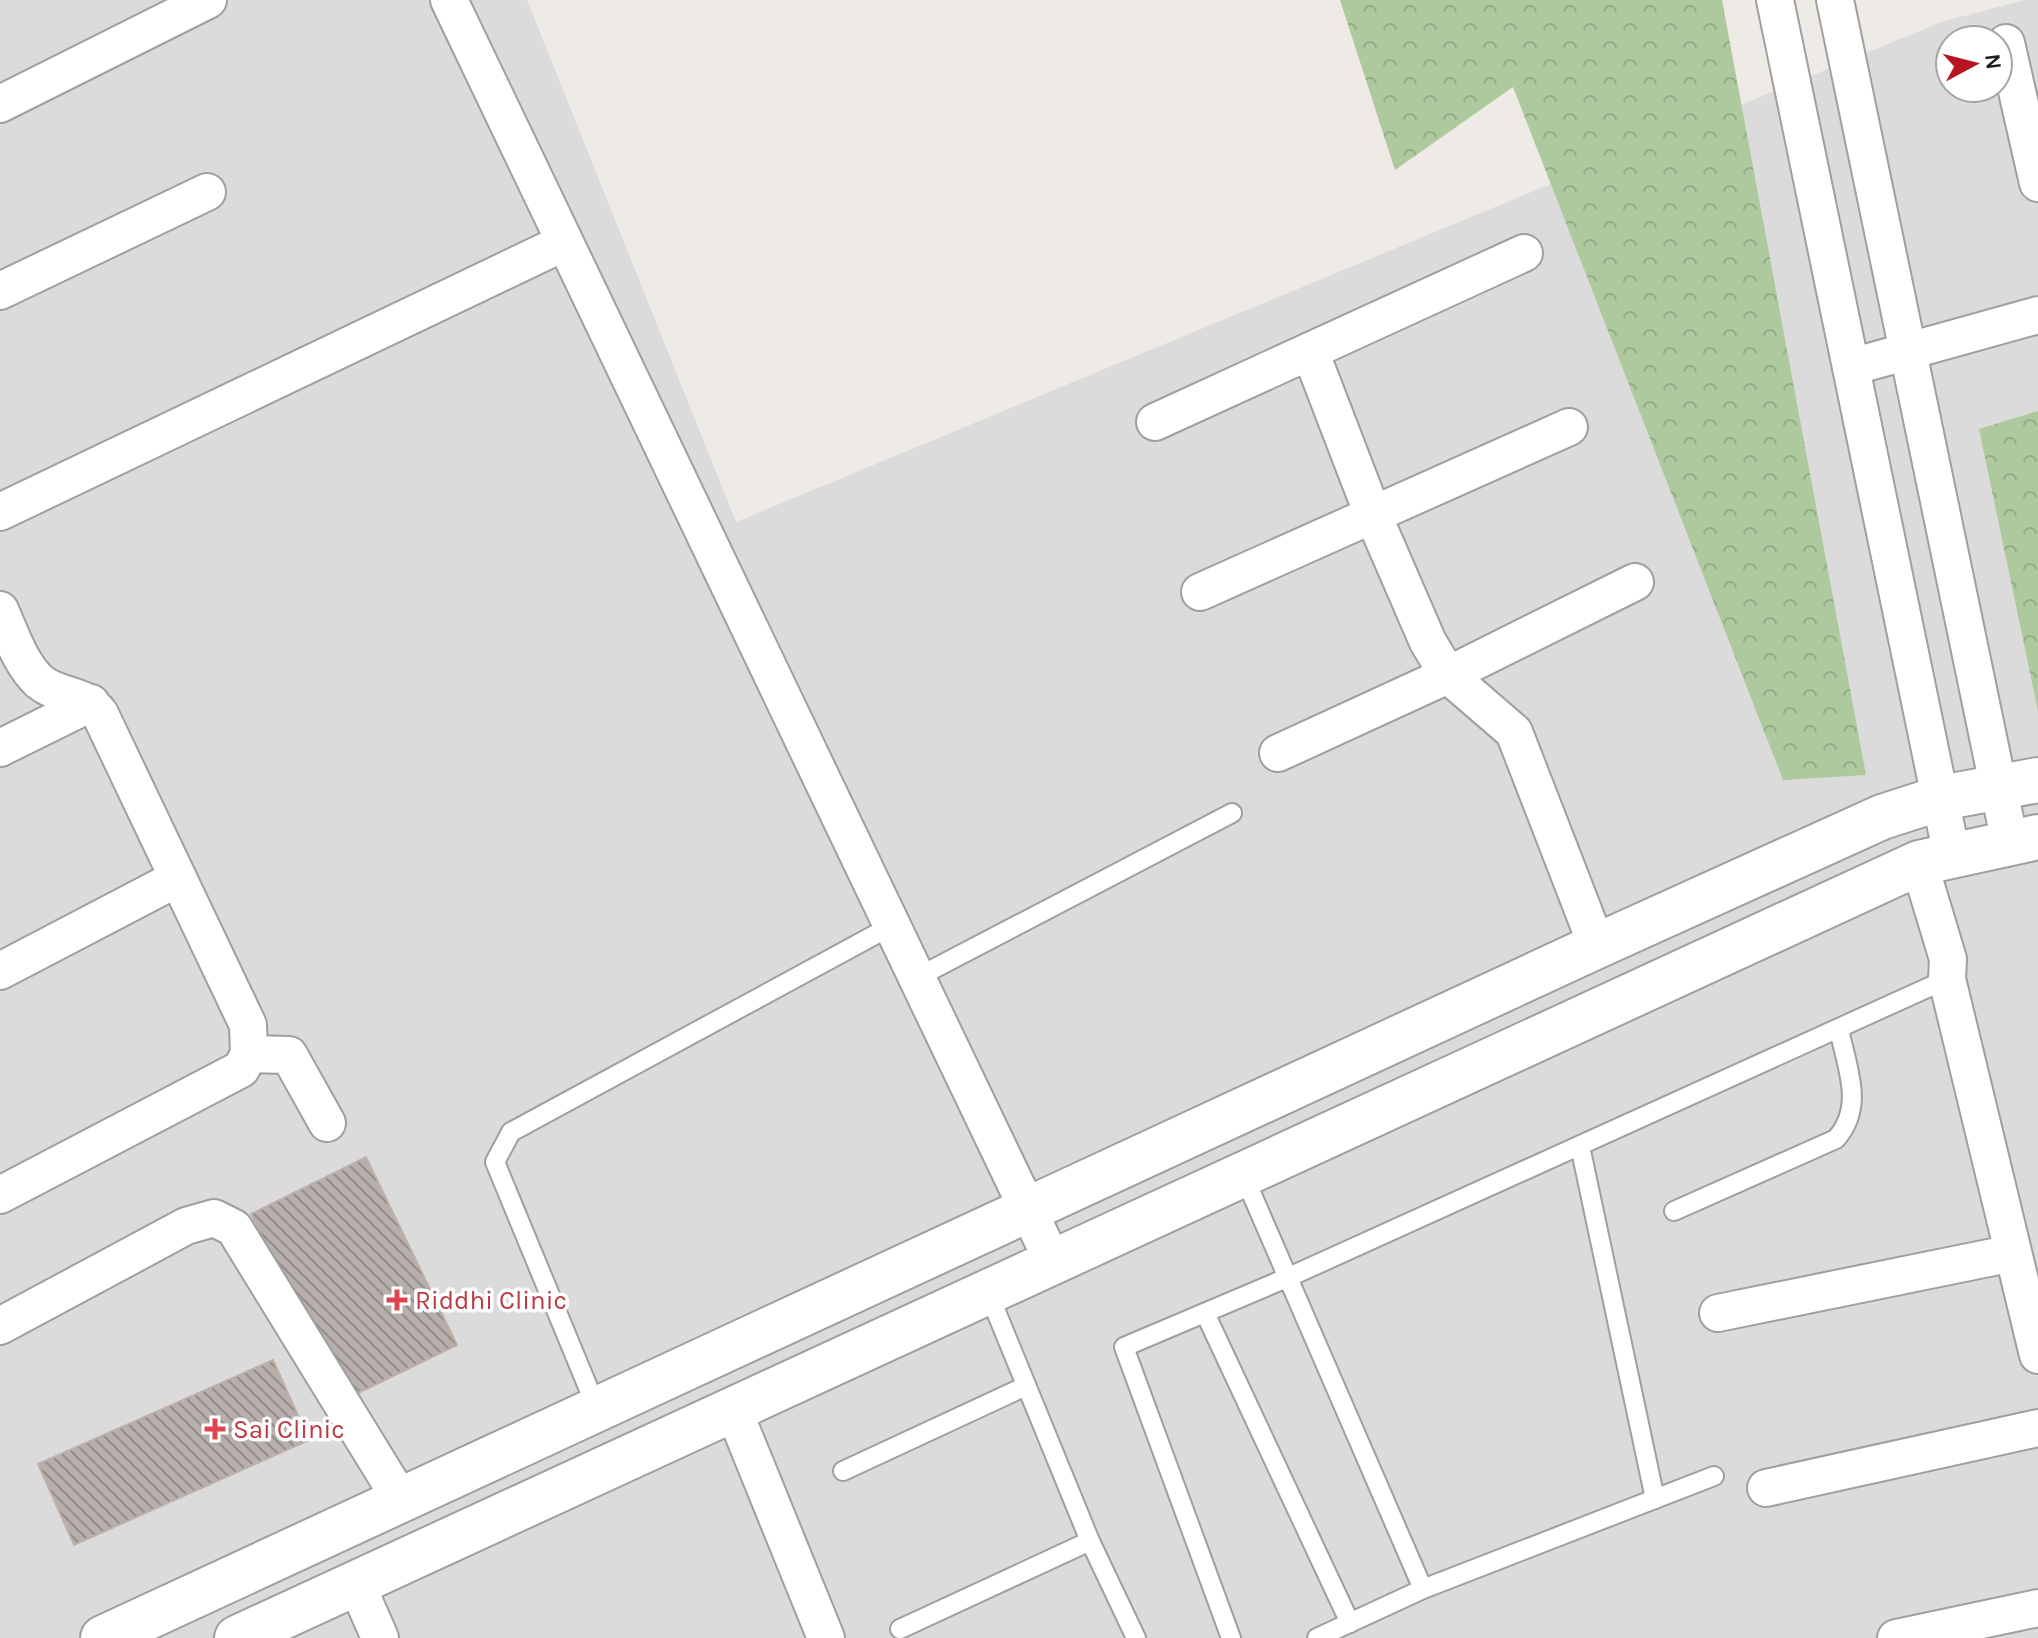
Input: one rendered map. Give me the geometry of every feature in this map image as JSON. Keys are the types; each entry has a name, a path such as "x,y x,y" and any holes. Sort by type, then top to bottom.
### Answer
{"street":[{"path":"2,97 208,0"},
{"path":"449,0 1053,1262"},
{"path":"1775,0 1941,798 1936,860 1948,959 1947,979 2038,1355"},
{"path":"237,1638 1243,1174 1936,860 2024,840 2019,784 1908,349 1835,0"},
{"path":"2014,78 2038,183"},
{"path":"0,291 207,192"},
{"path":"0,512 563,243"},
{"path":"1155,422 1524,253"},
{"path":"1851,367 2038,315"},
{"path":"1310,351 1373,515 1428,642 1448,675 1514,732 1597,946"},
{"path":"1200,592 1569,427"},
{"path":"1278,753 1448,675 1635,582"},
{"path":"0,610 22,659 41,683 91,703 248,1025 249,1054 241,1069 0,1195"},
{"path":"0,748 91,703"},
{"path":"103,1638 1882,817 1941,798 2019,784"},
{"path":"0,971 178,878"},
{"path":"249,1054 289,1055 327,1123"},
{"path":"0,1326 186,1226 214,1218 234,1228 401,1500"},
{"path":"1718,1313 2013,1253"},
{"path":"733,1409 826,1638"},
{"path":"1766,1488 2038,1428"},
{"path":"356,1583 380,1638"},
{"path":"1896,1638 2038,1608"}],"lane":[{"path":"918,977 1232,813"},
{"path":"597,1409 495,1162 511,1132 893,925"},
{"path":"1231,1638 1124,1347 1289,1277 1947,979"},
{"path":"1674,1211 1836,1139 1850,1123 1854,1107 1839,1029"},
{"path":"1580,1146 1655,1499"},
{"path":"1243,1174 1423,1589"},
{"path":"988,1292 1090,1541 1136,1638"},
{"path":"1205,1313 1350,1623"},
{"path":"843,1471 1026,1386"},
{"path":"1317,1638 1423,1589 1714,1476"},
{"path":"900,1629 1090,1541"}],"shaded area":[{"path":"0,0 527,0 736,522 1934,25 1934,104 2014,104 2014,24 1936,24 2025,0 2038,0 2038,1638 0,1638"}],"green space":[{"path":"1340,0 1722,0 1866,775 1783,780 1513,87 1395,170"},
{"path":"2038,411 2038,711 1979,429"}],"building":[{"path":"366,1157 457,1345 342,1401 251,1214"},
{"path":"273,1360 309,1440 74,1545 38,1464"}],"place":[{"name":"Riddhi Clinic","path":"397,1300"},
{"name":"Sai Clinic","path":"215,1429"}]}
